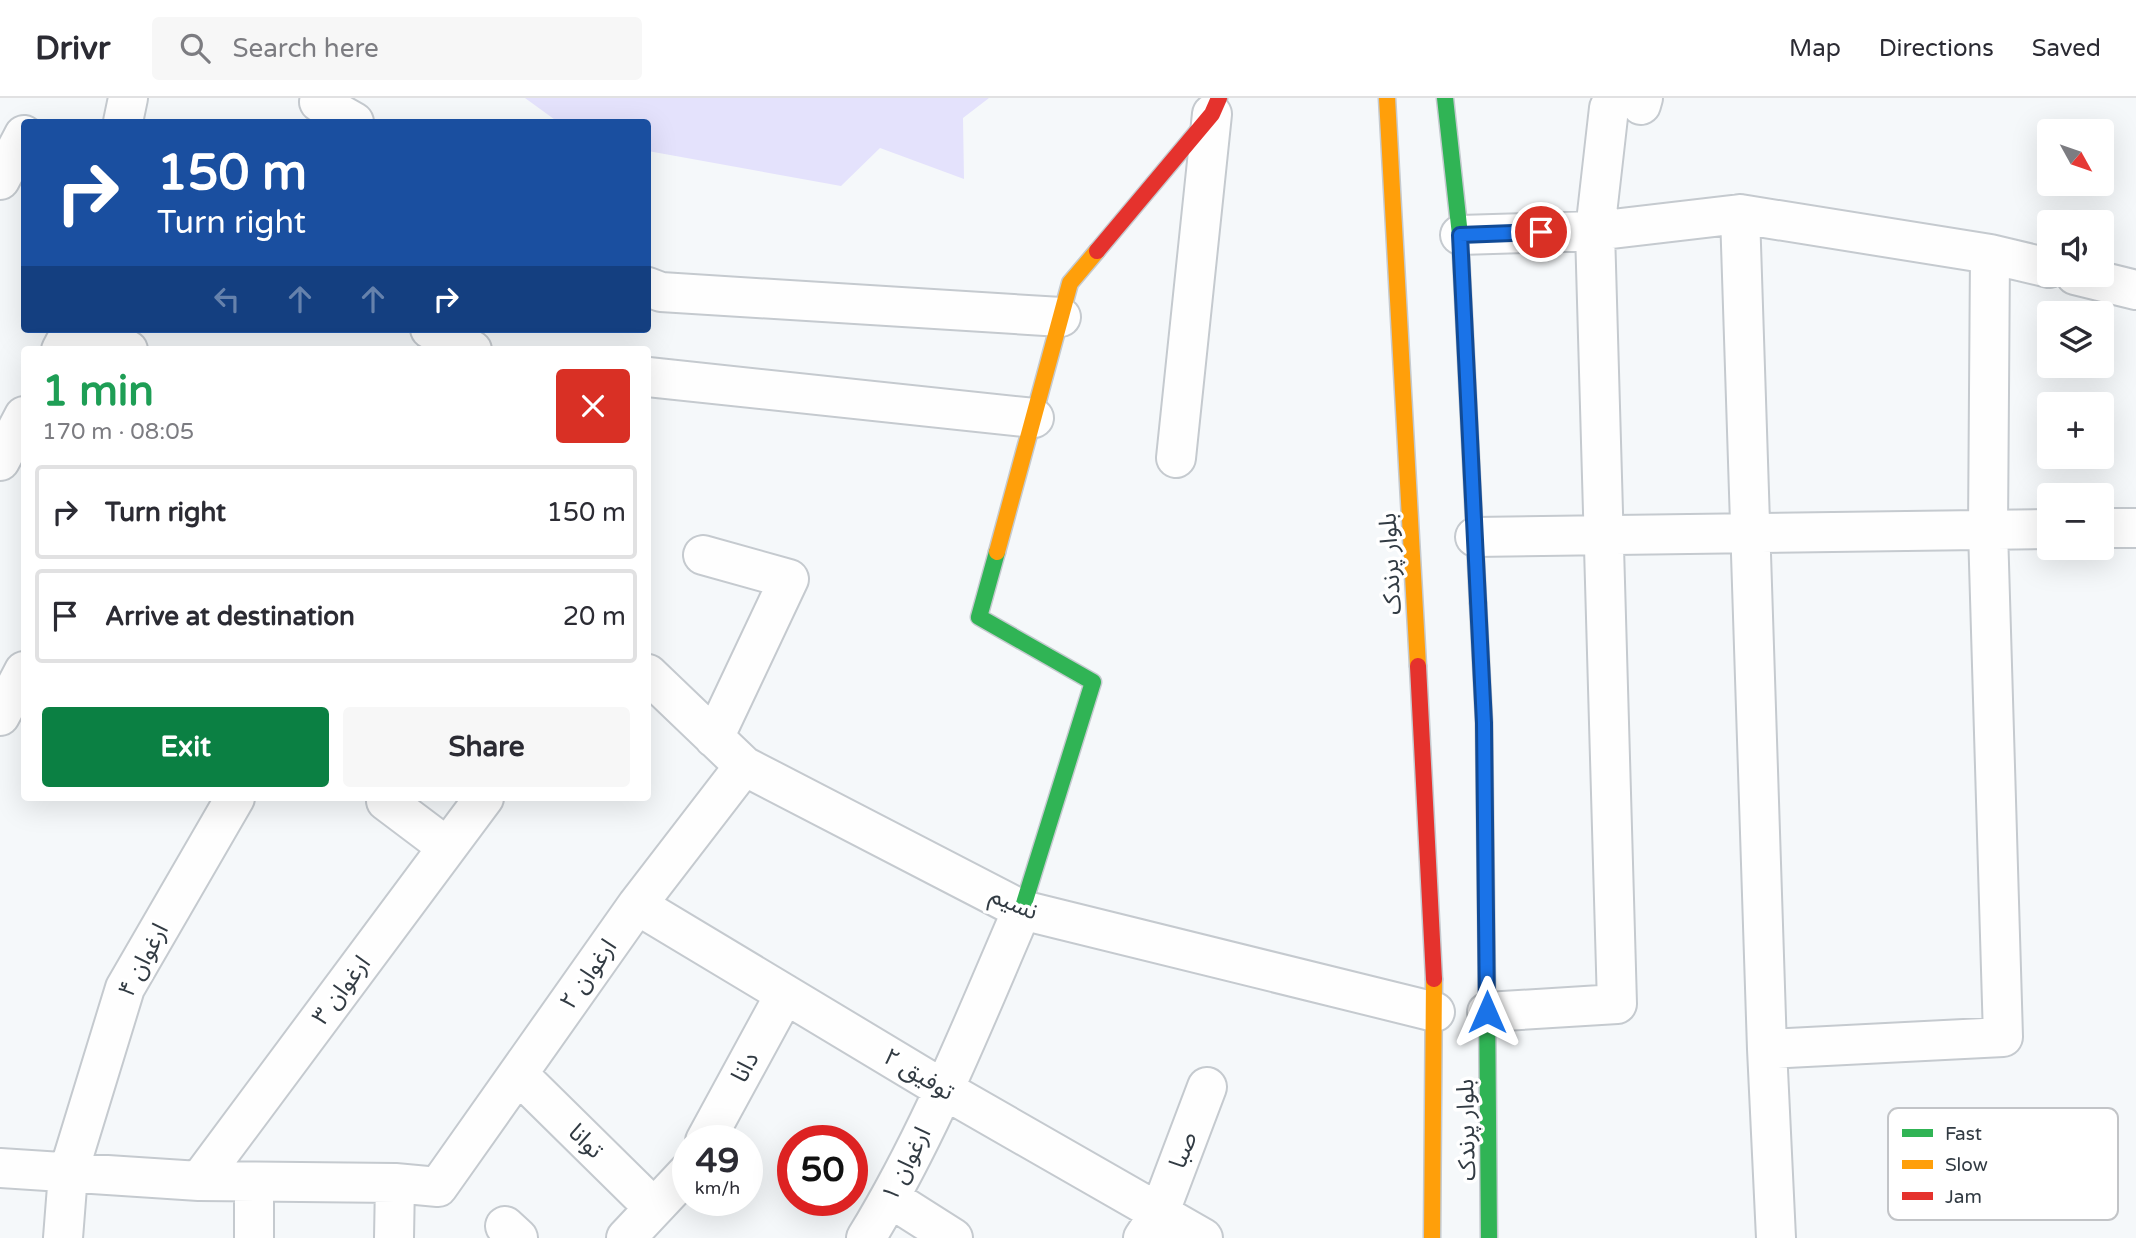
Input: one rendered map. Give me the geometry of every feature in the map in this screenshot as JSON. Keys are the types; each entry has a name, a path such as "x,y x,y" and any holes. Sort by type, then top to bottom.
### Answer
{"main road":[{"name":"بلوار پرندک","path":"1387,98 1442,1012 1432,1238"},
{"name":"بلوار پرندک","path":"1445,98 1460,235 1484,723 1480,1012 1489,1238"},
{"path":"1022,910 1093,682 979,617 1070,284 1215,106"}],"street":[{"path":"124,119 128,98"},
{"path":"1480,1012 1617,1004 1595,231 1631,103"},
{"path":"1176,458 1215,106"},
{"path":"318,108 346,119"},
{"path":"0,121 21,132"},
{"path":"0,180 21,140"},
{"path":"1460,235 1595,231 1740,214 1990,254 2037,265"},
{"path":"1740,214 1767,1049 1776,1238"},
{"path":"1767,1049 2003,1037 1987,530 1990,254"},
{"path":"2114,285 2136,290"},
{"path":"651,288 661,292 1061,317"},
{"path":"96,333 120,346"},
{"path":"438,333 463,346"},
{"path":"651,377 1034,418"},
{"path":"0,461 21,422"},
{"path":"2114,528 2136,528"},
{"path":"1475,537 2037,529"},
{"path":"703,555 789,579 714,738"},
{"path":"0,716 21,677"},
{"name":"نسیم","path":"651,677 744,766 1022,910 1442,1012"},
{"name":"ارغوان ۲","path":"395,1183 438,1186 638,905 744,766"},
{"name":"ارغوان ۴","path":"63,1238 68,1174 124,988 233,801"},
{"path":"386,801 447,847"},
{"name":"ارغوان ۳","path":"199,1181 482,801"},
{"name":"توفیق ۲","path":"638,905 943,1089 1151,1226 1203,1238"},
{"name":"ارغوان ۱","path":"866,1238 890,1198 943,1089 1022,910"},
{"name":"دانا","path":"714,1125 785,993"},
{"name":"توانا","path":"517,1074 654,1208"},
{"name":"صبا","path":"1151,1226 1207,1087"},
{"path":"0,1168 199,1181 395,1183 394,1238"},
{"path":"254,1183 254,1238"},
{"path":"626,1238 672,1189"},
{"path":"890,1198 953,1238"}],"shaded area":[{"path":"525,98 989,98 963,118 964,179 880,148 841,186 651,152 651,119 554,119"}],"traffic: fast":[{"path":"1445,98 1460,235 1478,603"},
{"path":"997,552 979,617 1093,682 1022,910"},
{"path":"1487,997 1489,1238"}],"traffic: slow":[{"path":"1387,98 1418,666"},
{"path":"997,552 1070,283 1097,251"},
{"path":"1432,1238 1434,979"}],"traffic: jam":[{"path":"1097,251 1212,114 1219,98"},
{"path":"1478,603 1484,722 1487,997"},
{"path":"1418,666 1434,979"}],"route":[{"path":"1487,1012 1484,723 1460,235 1541,232"}]}
